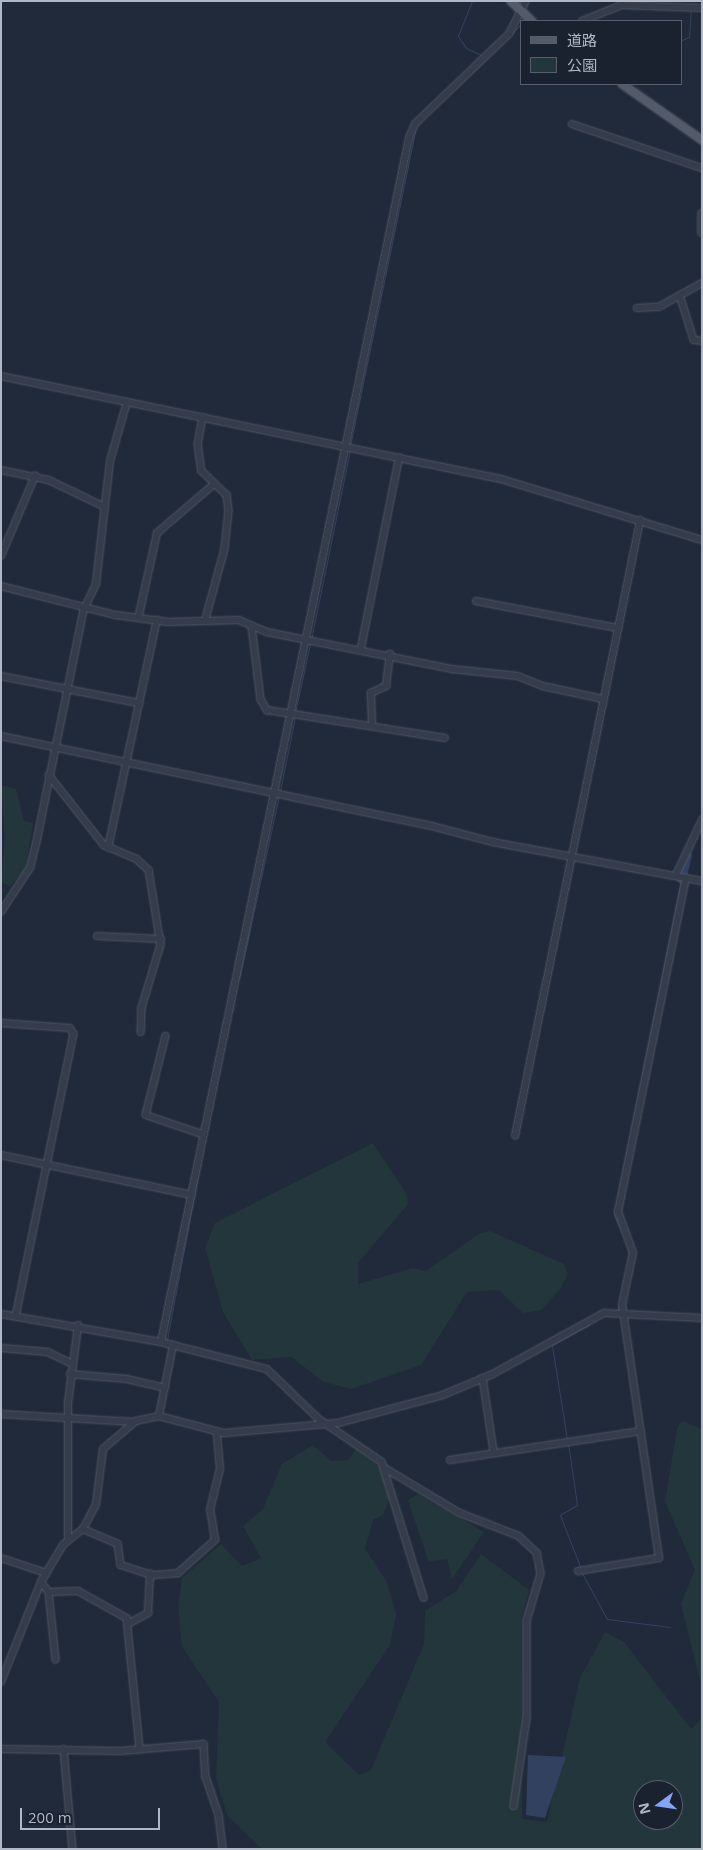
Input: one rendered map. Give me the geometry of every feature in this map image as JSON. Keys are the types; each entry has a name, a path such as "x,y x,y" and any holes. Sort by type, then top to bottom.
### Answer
{"main road":[{"path":"512,1 522,14 531,20"},
{"path":"623,85 702,140"}],"street":[{"path":"161,1342 192,1195 202,1134 276,794 412,131 509,34 522,14 526,1"},
{"path":"585,20 631,3 702,8"},
{"path":"572,124 702,168"},
{"path":"702,213 702,233"},
{"path":"637,308 659,307 702,283"},
{"path":"680,295 694,340 702,341"},
{"path":"1,376 501,479 702,540"},
{"path":"1,912 30,868 86,606 96,584 113,446 127,402"},
{"path":"202,417 198,444 202,471 228,500 228,534 206,619"},
{"path":"361,648 399,458"},
{"path":"1,470 35,476 105,507"},
{"path":"1,556 35,476"},
{"path":"139,616 157,533 213,485"},
{"path":"516,1136 571,854 640,521"},
{"path":"1,586 157,620 240,620 252,626 308,639 390,654 452,669 518,676 543,686 603,699"},
{"path":"476,601 618,628"},
{"path":"108,848 157,620"},
{"path":"252,626 264,708 372,724 444,738"},
{"path":"372,724 371,693 386,686 390,654"},
{"path":"1,676 139,703"},
{"path":"1,736 493,842 571,854 702,881"},
{"path":"49,775 108,848 148,867 161,939 141,1032"},
{"path":"578,1571 659,1558 623,1312 633,1253 618,1212 681,877 702,820"},
{"path":"97,936 161,939"},
{"path":"1,1023 70,1028 74,1034 49,1165 16,1316"},
{"path":"166,1036 146,1115 202,1134"},
{"path":"1,1155 192,1195"},
{"path":"1,1414 134,1422 160,1416 217,1432 329,1424 443,1395 483,1378 599,1314 623,1312 702,1318"},
{"path":"1,1314 161,1342 267,1369 329,1424 384,1468 460,1513 519,1536 537,1553 541,1574 527,1621 527,1718 514,1806"},
{"path":"68,1539 70,1374 78,1326"},
{"path":"160,1416 173,1345"},
{"path":"1,1348 48,1352 71,1363"},
{"path":"70,1374 127,1378 165,1388"},
{"path":"483,1378 494,1452"},
{"path":"1,1682 41,1582 68,1539 83,1529 99,1496 103,1449 134,1422"},
{"path":"450,1460 641,1431"},
{"path":"83,1529 118,1544 119,1564 150,1574 178,1572 214,1540 210,1510 220,1469 217,1432"},
{"path":"384,1468 424,1598"},
{"path":"1,1558 46,1573"},
{"path":"130,1623 148,1613 150,1574"},
{"path":"41,1582 49,1592 56,1660"},
{"path":"49,1592 79,1592 122,1614 130,1623 140,1750"},
{"path":"1,1749 140,1750 206,1746 206,1777 219,1815 223,1849"},
{"path":"64,1749 73,1849"}],"green space":[{"path":"1,785 16,789 24,821 33,823 25,870 10,886 1,882 5,838"},
{"path":"373,1143 407,1195 408,1204 358,1263 358,1284 413,1268 426,1271 480,1233 490,1231 564,1264 568,1274 560,1289 542,1310 523,1313 499,1290 467,1292 421,1365 351,1389 324,1382 291,1357 252,1360 223,1312 205,1248 215,1223"},
{"path":"682,1421 702,1429 702,1688 681,1604 695,1570 665,1501 677,1429"},
{"path":"313,1445 331,1461 348,1460 356,1449 380,1467 390,1498 383,1515 373,1520 365,1549 387,1582 396,1615 390,1645 325,1742 359,1775 371,1770 424,1644 425,1611 456,1591 481,1554 529,1590 521,1621 522,1819 547,1822 580,1678 605,1632 624,1642 691,1729 702,1718 702,1849 262,1849 227,1815 216,1778 219,1702 182,1647 178,1605 182,1578 221,1544 242,1566 261,1558 243,1526 263,1509 282,1464"},
{"path":"418,1494 484,1532 452,1579 447,1559 429,1562 408,1500"}],"water":[{"path":"528,1755 566,1757 545,1818 526,1815"}],"waterway":[{"path":"472,1 458,36 466,48 483,56"},
{"path":"683,40 689,37 691,11"},
{"path":"473,72 520,25"},
{"path":"350,446 415,132"},
{"path":"311,640 350,450"},
{"path":"295,713 310,644"},
{"path":"280,791 295,717"},
{"path":"239,979 279,795"},
{"path":"681,879 687,855"},
{"path":"622,1231 614,1215 681,879"},
{"path":"167,1340 199,1169"},
{"path":"629,1248 630,1256"},
{"path":"617,1312 624,1284"},
{"path":"567,1439 552,1345 590,1324"},
{"path":"568,1443 577,1505 560,1515 581,1569"},
{"path":"582,1573 607,1619 670,1627"}]}
